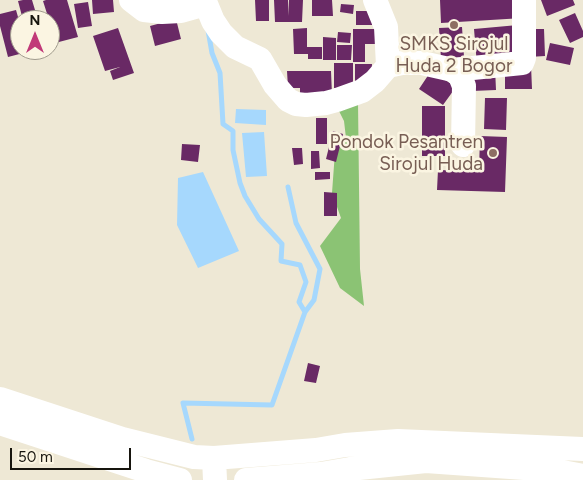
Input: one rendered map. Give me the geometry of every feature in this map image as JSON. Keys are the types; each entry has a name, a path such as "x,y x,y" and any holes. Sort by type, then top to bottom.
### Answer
{"street":[{"path":"131,0 141,9 147,11 180,11 210,3 213,20 221,33 235,47 260,59 275,85 288,100 296,104 306,105 337,100 362,91 375,81 388,66 402,63 422,63 453,70 522,63 524,58 524,0"},
{"path":"375,0 386,27 388,66"},
{"path":"453,70 460,76 464,86 463,145"},
{"path":"0,398 122,438 194,457 215,469 345,445 398,441 583,448"},
{"path":"0,423 146,471 180,480"},
{"path":"345,445 348,474"},
{"path":"316,450 321,477"},
{"path":"246,480 321,477 426,461 552,470 583,476"}],"green space":[{"path":"358,102 360,269 364,306 340,288 320,246 341,218 332,193 336,138 346,138 344,121 337,107"}],"water":[{"path":"236,109 266,110 266,125 235,123"},
{"path":"264,132 267,176 246,177 242,133"},
{"path":"203,172 239,251 198,268 177,225 178,178"}],"building":[{"path":"32,0 35,10 20,10 18,1"},
{"path":"67,0 78,37 60,42 60,10 46,10 43,1"},
{"path":"92,0 113,0 114,12 93,14"},
{"path":"255,0 269,0 269,21 256,21"},
{"path":"274,0 288,0 288,16 289,0 303,0 302,22 275,22"},
{"path":"312,0 332,0 333,16 312,16"},
{"path":"440,0 522,0 523,18 441,23"},
{"path":"541,0 573,0 575,5 547,16"},
{"path":"88,2 92,26 78,28 74,4"},
{"path":"341,4 354,5 353,14 340,12"},
{"path":"356,11 372,11 372,25 356,25"},
{"path":"10,12 10,56 8,57 0,26 0,14"},
{"path":"575,13 583,31 583,37 570,43 559,20"},
{"path":"176,19 181,39 155,46 150,26"},
{"path":"518,25 522,61 477,65 474,29"},
{"path":"462,27 464,57 441,59 439,28"},
{"path":"118,28 134,73 113,80 110,71 120,67 105,71 93,36"},
{"path":"307,28 307,47 322,47 322,59 308,59 308,54 294,54 293,29"},
{"path":"353,29 382,29 382,44 365,44 365,62 353,62"},
{"path":"528,29 544,29 545,56 529,57"},
{"path":"338,32 351,33 350,43 337,42"},
{"path":"323,37 336,38 336,60 323,60"},
{"path":"550,43 574,48 570,65 546,60"},
{"path":"337,45 352,45 351,60 337,60"},
{"path":"334,63 353,63 353,88 334,88"},
{"path":"355,64 372,64 371,83 355,82"},
{"path":"531,65 532,89 505,89 505,66"},
{"path":"495,68 496,90 472,91 471,70"},
{"path":"287,71 331,71 332,95 300,95 300,88 288,88"},
{"path":"431,71 456,87 443,105 419,89"},
{"path":"485,98 507,98 506,130 484,129"},
{"path":"422,106 445,106 445,156 422,156"},
{"path":"316,118 327,118 327,144 316,144"},
{"path":"333,131 343,134 336,162 326,159"},
{"name":"Pondok Pesantren Sirojul Huda","path":"480,136 507,137 505,192 437,190 438,170 479,171"},
{"path":"182,144 200,145 198,162 181,160"},
{"path":"292,148 302,148 303,164 294,165"},
{"path":"311,151 319,151 320,168 311,169"},
{"path":"315,172 330,172 330,179 315,180"},
{"path":"324,192 337,193 337,216 324,216"},
{"path":"308,363 320,366 316,383 304,381"}],"waterway":[{"path":"208,30 212,53 220,73 223,124 233,131 233,150 240,183 245,196 259,219 282,244 281,261 300,265 306,282 299,302 305,312"},
{"path":"192,439 183,403 272,405 305,312 314,300 320,269 296,223 288,187"}],"place":[{"name":"SMKS Sirojul Huda 2 Bogor","path":"454,25"},
{"name":"Pondok Pesantren Sirojul Huda","path":"493,153"}]}
